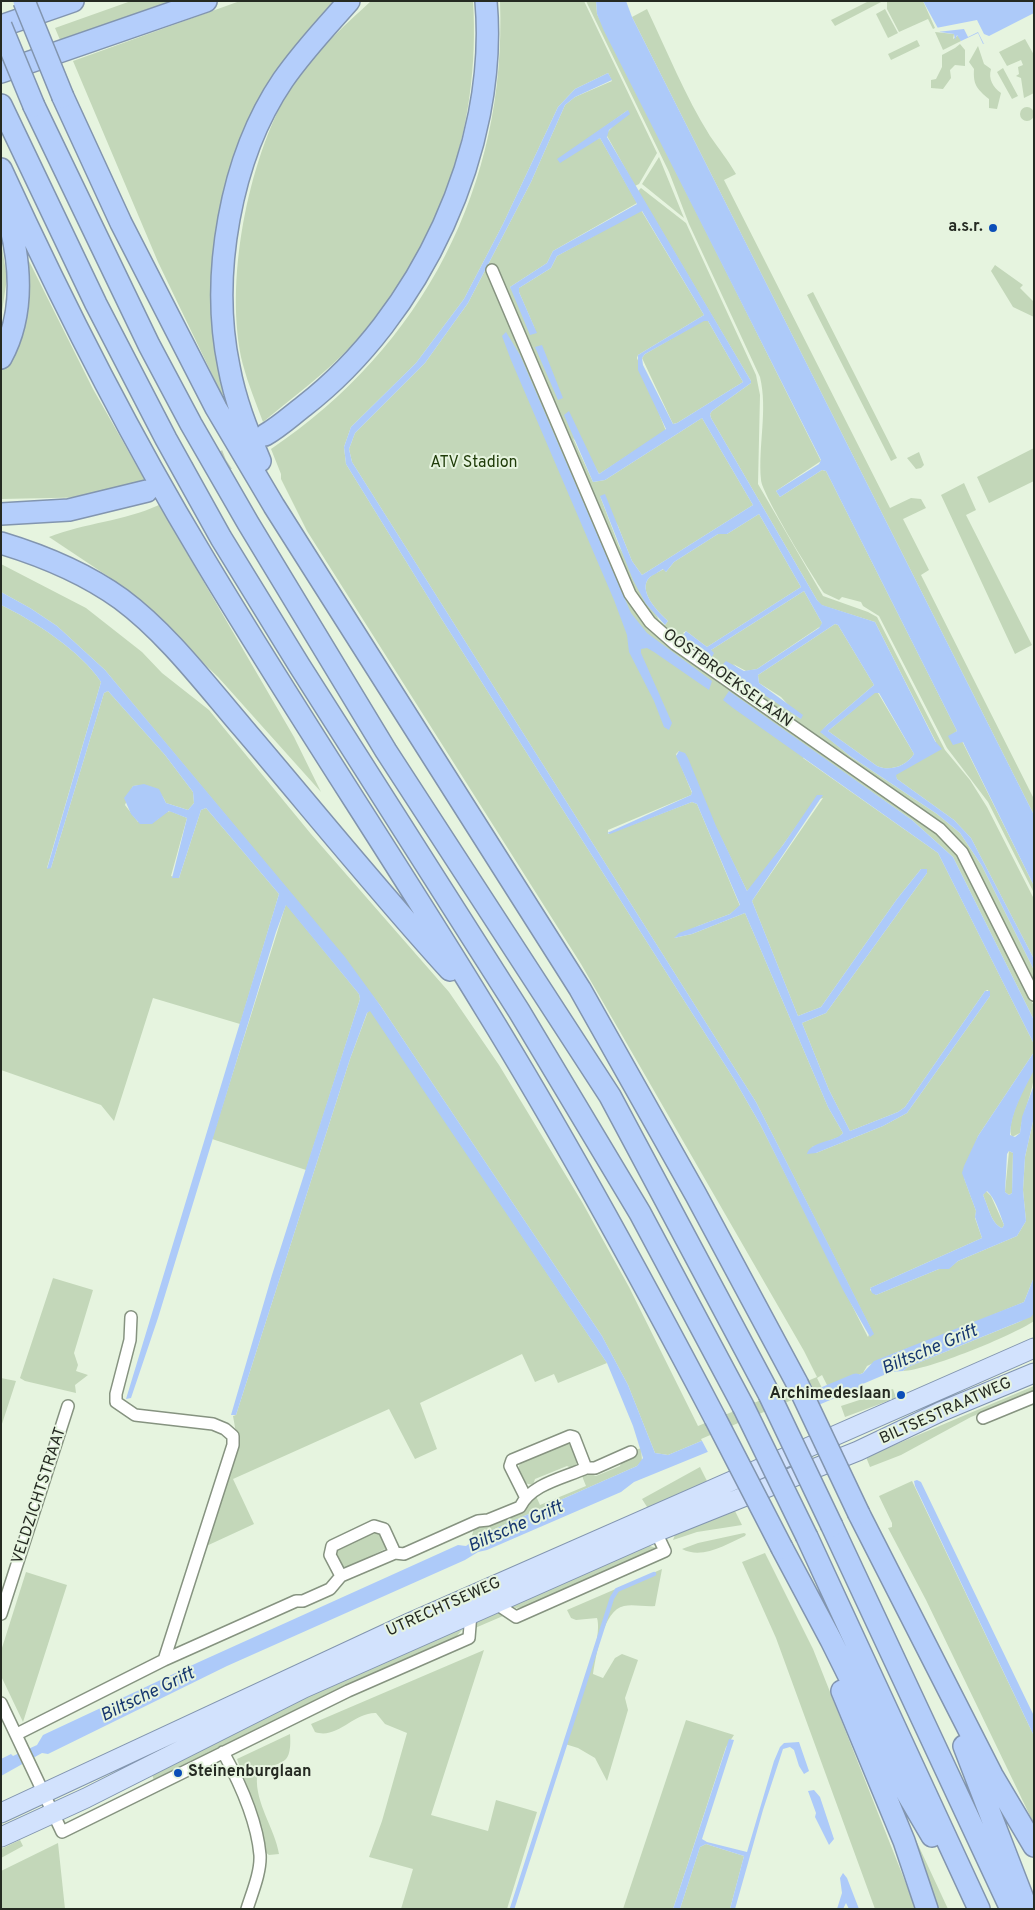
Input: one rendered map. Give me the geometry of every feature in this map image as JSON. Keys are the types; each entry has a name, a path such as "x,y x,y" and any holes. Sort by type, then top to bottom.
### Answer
{"highway":[{"path":"24,1 63,96 121,223 216,408 288,528 580,989 692,1187 797,1382 859,1514 921,1637 992,1775 1034,1846"},
{"path":"73,1 1,26 34,106 149,345 191,424 248,523 386,751 610,1096 770,1394 1011,1909"},
{"path":"1,72 206,1"},
{"path":"288,528 246,428 229,367 222,295 225,246 242,168 266,110 282,81 304,52 349,1"},
{"path":"265,436 322,392 355,359 399,305 441,232 466,167 477,122 485,65 486,1"},
{"path":"3,111 96,304 221,538 304,673 524,1020 640,1213 744,1406 807,1537 979,1909"},
{"path":"1,169 71,316 198,550 274,675 486,1009 646,1287 832,1640 908,1795 974,1909"},
{"path":"1,194 14,236 20,284 14,320 1,358"},
{"path":"1,514 69,510 147,491"},
{"path":"1,543 28,551 94,581 122,600 150,626 209,689 429,947 486,1009"},
{"path":"782,1548 904,1841 927,1909"},
{"path":"921,1637 1027,1909"}],"main road":[{"name":"BILTSESTRAATWEG","path":"847,1430 1034,1348"},
{"name":"BILTSESTRAATWEG","path":"858,1451 940,1412 1034,1373"},
{"name":"UTRECHTSEWEG","path":"1,1813 375,1638 847,1430"},
{"name":"UTRECHTSEWEG","path":"1,1837 136,1774 272,1703 656,1532 858,1451"}],"street":[{"name":"OOSTBROEKSELAAN","path":"492,270 630,594 650,622 676,644 940,829 955,843 962,852 1034,995"},
{"path":"131,1318 130,1340 116,1394 116,1402 134,1415 213,1424 225,1429 233,1436 233,1445 164,1660"},
{"name":"BILTSESTRAATWEG","path":"983,1418 1034,1396"},
{"name":"VELDZICHTSTRAAT","path":"1,1614 68,1406"},
{"path":"525,1496 510,1466 512,1460 570,1436 574,1437 586,1468"},
{"path":"1,1702 17,1734 164,1660 296,1601 303,1601 330,1589 341,1576 395,1553 404,1554 478,1521 488,1520 520,1507 525,1496 586,1468 594,1468 631,1452"},
{"path":"341,1576 330,1555 332,1546 374,1526 384,1529 395,1553"},
{"name":"UTRECHTSEWEG","path":"495,1603 516,1617 665,1551 656,1532"},
{"name":"UTRECHTSEWEG","path":"17,1734 62,1832 348,1691 469,1638 471,1614"},
{"path":"223,1752 240,1782 260,1857 247,1909"}],"green space":[{"path":"131,1 196,1 63,47 55,28"},
{"path":"240,1 338,1 235,166 229,394 222,395 158,262 73,61"},
{"path":"371,1 473,1 474,48 470,95 461,141 448,185 431,228 409,269 383,308 342,356 263,422 243,365 238,333 236,298 243,224 251,187 274,119 289,90 316,54"},
{"name":"ATV Stadion","path":"500,1 584,1 657,153 639,184 635,186 606,134 628,110 581,144 600,138 637,203 553,251 547,263 510,287 535,329 519,288 551,268 557,256 641,210 704,315 638,355 637,358 666,431 599,474 591,459 573,438 593,482 605,480 702,418 753,505 642,575 632,561 618,526 600,496 619,546 659,620 665,625 668,621 659,613 647,595 646,582 650,577 664,569 666,572 674,562 718,534 727,534 759,514 801,587 707,647 686,631 683,633 711,650 804,591 822,623 821,626 757,669 746,671 733,664 774,700 801,719 781,697 759,683 758,675 835,624 838,625 874,685 821,732 850,756 937,814 960,833 982,866 1034,970 1034,985 969,858 931,827 960,858 1034,1006 1034,1020 953,857 912,820 810,749 803,758 938,853 1034,1044 1034,1052 978,1136 964,1178 976,1211 975,1218 982,1238 870,1288 870,1290 876,1295 939,1269 948,1269 958,1261 1017,1236 1026,1221 1023,1190 1025,1157 1034,1117 1034,1277 1024,1302 937,1338 897,1352 867,1366 863,1373 828,1387 822,1375 817,1378 823,1390 668,1455 655,1453 628,1385 602,1336 380,1005 282,883 105,670 57,626 1,592 1,564 86,608 142,652 162,673 209,710 311,834 449,992 499,1065 582,1202 629,1287 698,1426 817,1377 804,1351 581,964 307,531 281,479 281,474 271,449 325,408 372,362 412,311 445,256 471,197 489,134 498,69","holes":["608,73 612,81 575,97 565,105 531,182 468,303 425,363 355,433 349,449 352,462 756,1102 871,1329 868,1337 760,1124 734,1079 441,618 346,464 344,447 351,427 416,363 464,299 503,224 558,107 575,89","679,751 747,891 758,880 815,800 823,798 752,901 798,1016 821,1007 897,899 921,869 927,869 927,873 826,1013 802,1023 829,1090 850,1131 898,1112 905,1107 985,991 988,990 990,996 907,1113 883,1126 816,1153 812,1147 839,1137 843,1133 828,1107 745,913 692,934 674,938 698,926 730,914 740,906 697,804 692,802 608,834 608,830 691,795 692,793 676,754"]},
{"path":"586,1 596,1 597,14 821,461 776,491 780,497 822,470 826,471 957,731 949,737 962,741 1034,886 1034,893 988,802 947,748 879,616 863,606 861,602 842,597 839,600 824,593 778,518 761,480 763,402 760,377 689,224 669,172"},
{"path":"869,1 883,1 835,26 831,20"},
{"path":"887,1 923,1 935,28 933,29 928,19 899,32 887,9"},
{"path":"647,9 692,105 736,174 724,180 890,508 911,498 921,499 926,508 903,519 929,570 921,575 1034,799 1034,815 632,17"},
{"path":"885,9 898,33 888,38 876,14"},
{"path":"935,32 954,34 953,39 959,35 961,41 943,50"},
{"path":"1025,39 1034,55 1034,93 1024,98 1021,78 1016,76 1019,74 1018,67 1023,65 1021,60 1007,66 999,52"},
{"path":"917,40 920,46 891,60 888,54"},
{"path":"960,44 965,50 965,66 955,65 950,70 951,78 943,89 931,88 931,80 936,79 942,67 942,55"},
{"path":"978,46 984,64 991,69 990,76 992,82 1001,93 997,109 989,108 989,99 975,83 974,69 969,62"},
{"path":"1003,68 1018,96 1012,99 997,72"},
{"path":"1024,107 1030,107 1034,114 1030,121 1024,121 1020,117 1020,111"},
{"path":"659,157 684,218 642,184"},
{"path":"641,188 686,223 756,375 760,395 758,484 823,596 877,617 945,750 970,780 987,807 1034,899 1034,959 971,838 954,820 897,779 895,775 936,742 875,622 821,605 711,418 710,414 712,411 751,383 751,381 638,191"},
{"path":"1,241 7,278 1,318"},
{"path":"29,261 93,389 147,484 100,497 1,499 1,372 19,332 27,290"},
{"path":"995,265 1023,285 1020,288 1034,302 1034,317 1013,307 991,271"},
{"path":"813,292 897,458 891,461 807,295"},
{"path":"704,320 708,321 743,382 673,424 642,358 645,354"},
{"path":"1034,448 1034,481 989,503 977,477"},
{"path":"919,452 924,465 916,469 907,458"},
{"path":"964,483 976,510 966,515 1032,645 1015,654 941,495"},
{"path":"159,505 294,737 321,792 218,677 166,627 109,577 49,537 76,528 132,515"},
{"path":"1,605 42,628 69,648 82,659 101,682 47,868 51,868 104,693 108,691 165,755 193,792 194,803 188,810 166,803 157,790 149,786 133,786 125,805 138,822 158,819 162,814 170,811 187,818 171,876 179,878 201,810 206,808 279,894 240,1024 153,998 114,1121 101,1105 1,1070"},
{"path":"875,692 878,693 914,754 907,762 897,767 882,768 877,766 828,731"},
{"path":"286,904 359,994 360,999 306,1170 212,1139"},
{"path":"368,1011 372,1011 607,1363 558,1383 554,1374 535,1382 522,1354 420,1403 437,1449 415,1459 389,1409 233,1479 254,1524 202,1548 236,1433 233,1416 236,1415 350,1059"},
{"path":"1032,1072 1034,1072 1032,1087 1020,1133 1012,1137 1011,1123 1013,1114"},
{"path":"1009,1151 1013,1153 1012,1193 1009,1195 1005,1192"},
{"path":"986,1191 991,1196 1004,1225 1002,1228 995,1223 990,1214 983,1195"},
{"path":"53,1278 93,1290 74,1353 78,1365 76,1371 88,1375 75,1385 76,1393 25,1381 20,1378"},
{"path":"1034,1313 1034,1321 1008,1335 950,1359 903,1371 908,1367 1019,1322"},
{"path":"1,1378 16,1381 1,1427"},
{"path":"1034,1386 1034,1391 971,1417 901,1455 870,1467 866,1457"},
{"path":"893,1389 896,1398 845,1417 841,1406"},
{"path":"566,1443 571,1445 578,1461 575,1466 571,1468 567,1466 535,1479 533,1485 524,1483 518,1471 520,1462"},
{"path":"641,1448 642,1461 637,1466 479,1536 473,1541 474,1529 483,1525 488,1527 526,1510 531,1498 536,1496 540,1505 586,1486 582,1476 588,1473 596,1476 620,1466 622,1460 637,1454 636,1450"},
{"path":"700,1467 708,1483 649,1510 642,1499"},
{"path":"912,1481 1034,1736 1034,1824 926,1600 888,1528 892,1527 892,1523 879,1496"},
{"path":"733,1507 742,1525 697,1532 673,1540 676,1532"},
{"path":"375,1531 382,1534 386,1544 385,1549 348,1567 342,1567 335,1557 336,1550"},
{"path":"746,1534 745,1536 714,1550 698,1553 682,1549 698,1543"},
{"path":"647,1545 656,1548 524,1607 516,1608 509,1605"},
{"path":"765,1553 813,1649 916,1909 875,1909 776,1638 742,1562"},
{"path":"662,1569 655,1606 628,1605 617,1609 606,1625 599,1646 593,1674 603,1678 615,1658 622,1654 638,1660 625,1698 628,1710 607,1781 595,1758 578,1748 565,1744 587,1679 598,1629 597,1618 576,1620 571,1618 567,1610"},
{"path":"26,1572 67,1585 23,1722 1,1676 1,1651"},
{"path":"496,1610 503,1616 475,1628 478,1618"},
{"path":"467,1624 456,1637 304,1707 154,1781 152,1774 307,1696"},
{"path":"484,1650 431,1815 488,1831 496,1800 537,1812 507,1909 401,1909 413,1869 369,1857 382,1821 407,1733 385,1724 376,1713 360,1717 331,1732 315,1732 311,1724"},
{"path":"686,1720 734,1735 726,1747 673,1909 623,1909"},
{"path":"290,1734 290,1746 285,1760 263,1771 257,1777 259,1796 279,1854 269,1855 264,1851 247,1787 237,1759"},
{"path":"907,1821 948,1909 932,1909"},
{"path":"20,1840 23,1846 1,1858 1,1849"},
{"path":"58,1843 65,1909 1,1909 1,1871"},
{"path":"706,1844 744,1856 730,1909 680,1909 700,1847"}],"water":[{"path":"596,1 626,1 632,17 1034,815 1034,886 963,742 953,745 948,736 957,731 826,471 822,470 780,497 776,491 819,464 821,460 604,31 597,14"},
{"path":"923,1 1034,1 1034,18 983,44 978,33 961,41 957,35 955,40 954,34 940,32"},
{"path":"608,73 612,80 575,97 565,105 531,182 468,303 425,363 355,433 349,449 352,462 756,1102 874,1334 870,1337 843,1290 760,1124 734,1079 441,618 346,464 344,447 351,427 416,363 464,299 503,224 558,107 575,89"},
{"path":"628,110 630,114 609,130 607,137 751,381 751,383 712,411 710,414 711,418 817,600 822,605 875,622 935,741 942,749 896,775 897,779 954,820 971,838 1034,959 1034,970 982,866 960,833 937,814 850,756 820,732 874,685 838,625 835,624 758,675 759,683 803,715 801,719 740,679 723,664 726,661 744,671 757,669 819,628 822,623 804,591 711,650 714,653 712,657 682,637 686,631 707,647 801,587 759,514 727,534 718,534 674,562 666,572 663,569 650,577 646,582 647,595 659,613 668,621 665,625 646,604 633,580 600,496 605,494 632,561 642,575 753,505 702,418 605,480 593,482 564,415 569,411 599,474 666,429 638,370 638,355 704,315 642,211 557,256 551,268 519,288 537,333 530,335 510,287 547,263 553,251 637,204 600,138 560,163 557,159","holes":["704,321 708,321 743,382 673,424 643,365 642,358 645,354","875,693 879,693 914,754 907,762 897,767 882,768 877,766 828,731"]},
{"path":"506,332 520,355 631,613 647,633 712,681 709,690 654,652 647,648 641,649 641,653 672,723 669,730 664,727 654,701 629,652 627,635 614,600 511,360 502,336"},
{"path":"542,345 563,398 558,400 535,347"},
{"path":"1,592 57,626 105,670 345,957 380,1005 602,1336 628,1385 655,1453 668,1455 823,1390 710,1451 634,1482 621,1492 487,1550 478,1552 465,1560 227,1666 48,1754 42,1753 1,1776 1,1759 11,1754 13,1756 37,1745 43,1735 458,1545 466,1546 479,1536 637,1466 643,1458 633,1426 607,1363 370,1011 367,1013 350,1059 236,1415 231,1415 272,1275 360,999 359,994 286,905 276,932 158,1318 131,1398 126,1399 279,894 206,808 201,810 179,878 172,878 187,818 169,811 152,824 140,824 131,814 124,798 133,786 144,784 159,789 166,803 188,810 194,803 193,792 165,755 108,691 104,693 51,868 47,869 101,682 82,659 69,648 42,628 1,605"},
{"path":"729,691 912,820 953,857 1034,1020 1034,1044 938,853 733,708 723,700"},
{"path":"679,751 685,753 688,758 716,826 747,891 783,845 817,795 823,795 752,901 798,1016 821,1007 897,899 921,869 927,869 927,873 826,1013 802,1023 829,1090 850,1131 898,1112 905,1107 985,991 990,991 990,996 907,1113 883,1126 816,1153 807,1154 813,1146 840,1136 843,1133 828,1107 745,913 692,934 674,938 679,933 730,914 740,905 697,804 692,802 610,834 607,833 691,795 692,792 676,756"},
{"path":"1034,1052 1034,1070 1015,1110 1010,1135 1015,1137 1020,1133 1022,1117 1034,1085 1034,1117 1025,1157 1023,1190 1026,1221 1017,1236 958,1261 949,1269 939,1269 876,1295 872,1293 870,1288 982,1238 975,1217 976,1211 962,1173 978,1136","holes":["1009,1151 1013,1153 1012,1193 1009,1195 1005,1192 1007,1154","987,1191 999,1211 1004,1225 1002,1228 995,1223 990,1214 983,1195"]},
{"path":"1034,1277 1034,1313 1031,1317 908,1367 903,1371 891,1372 839,1394 835,1385 863,1373 874,1361 1024,1302"},
{"path":"914,1481 921,1482 1034,1716 1034,1736 915,1486"},
{"path":"729,1739 734,1740 702,1839 707,1842 747,1852 774,1761 780,1747 784,1743 799,1742 809,1771 804,1774 799,1766 794,1750 790,1747 783,1749 763,1810 735,1909 730,1909 744,1856 706,1844 700,1847 680,1909 673,1909"},
{"path":"814,1790 820,1797 834,1839 829,1845 815,1817 816,1813 808,1791"},
{"path":"843,1873 847,1878 859,1909 849,1909 846,1903 843,1909 837,1909 842,1893 840,1878"}],"pier":[{"path":"1034,13 1034,21 984,44 978,32 968,37 964,29 937,32 936,28 977,20 984,34 989,36"},
{"path":"822,1387 829,1397 828,1400 711,1454 709,1454 701,1439"}],"waterway":[{"name":"Biltsche Grift","path":"806,1402 856,1381"},
{"path":"512,1909 612,1598 617,1590 654,1574"}],"tunnel":[{"path":"147,491 226,460 255,441"}],"place":[{"name":"a.s.r.","path":"993,228"},
{"name":"Archimedeslaan","path":"901,1395"},
{"name":"Steinenburglaan","path":"178,1773"}]}
